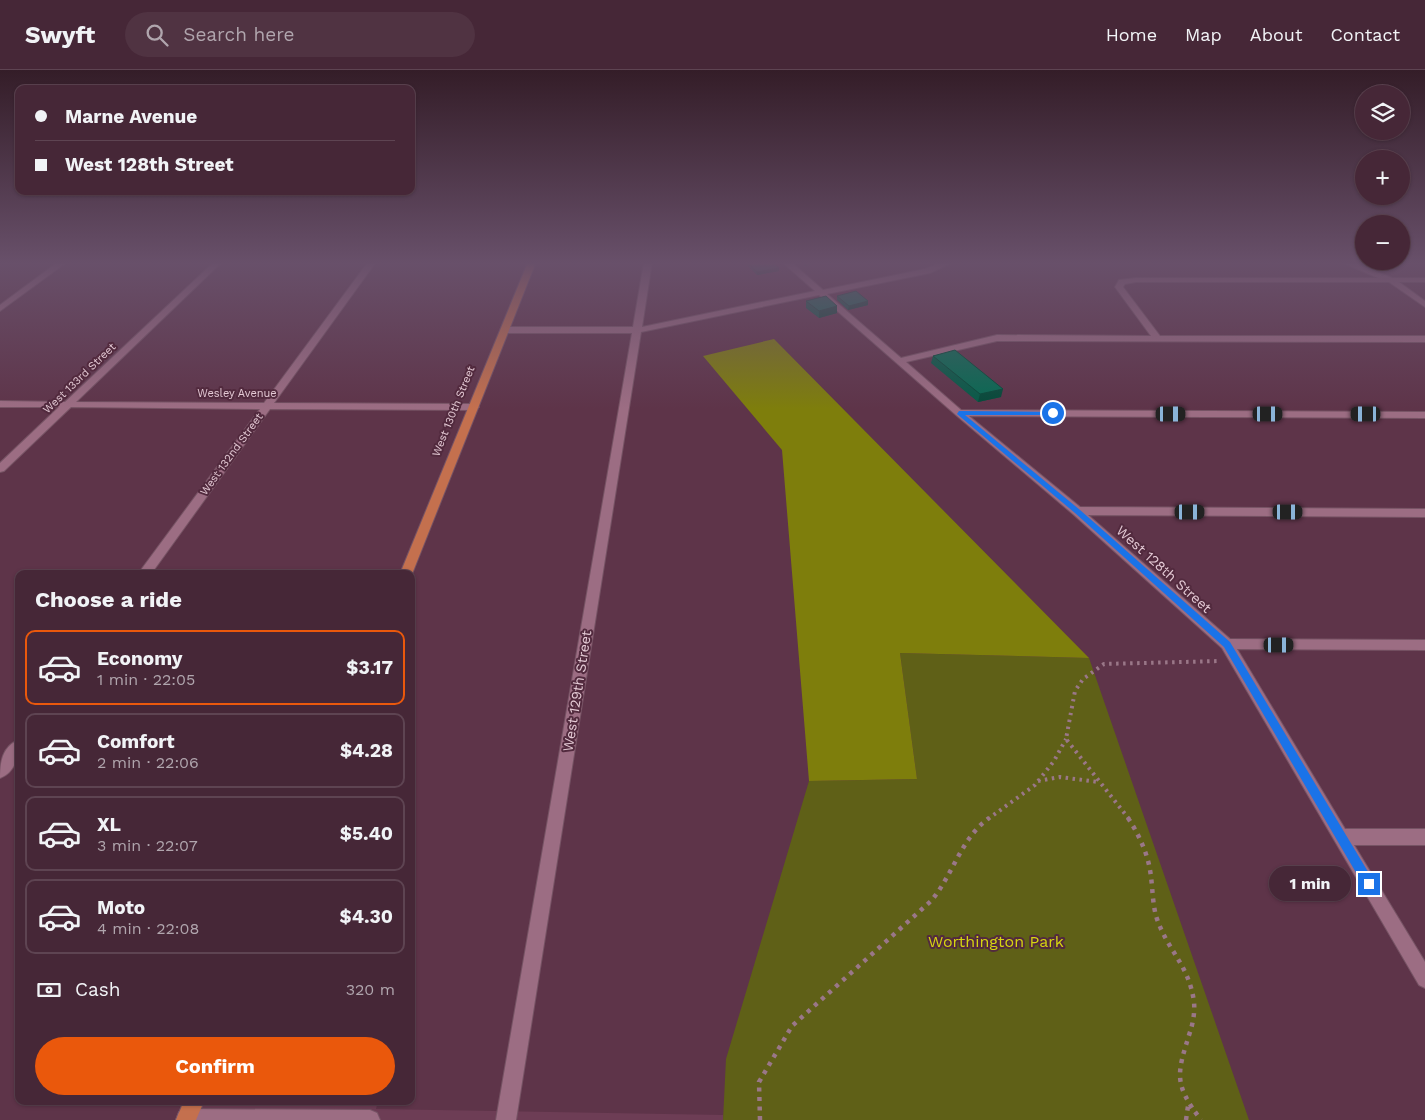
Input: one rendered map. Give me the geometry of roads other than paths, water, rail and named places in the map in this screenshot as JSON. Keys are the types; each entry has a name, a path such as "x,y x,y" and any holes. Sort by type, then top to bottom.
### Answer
{"main road":[{"name":"West 130th Street","path":"408,570 513,311"}],"street":[{"name":"West 133rd Street","path":"0,469 167,311"},
{"name":"West 132nd Street","path":"147,570 336,311"},
{"name":"West 129th Street","path":"506,1120 640,311"},
{"path":"506,330 637,330 731,311"},
{"name":"West 128th Street","path":"842,311 902,360 959,413 1077,511 1227,644 1425,979"},
{"path":"1137,311 1157,338"},
{"path":"902,360 997,338 1425,339"},
{"name":"Wesley Avenue","path":"0,404 474,407"},
{"path":"959,413 1425,415"},
{"path":"1077,511 1425,513"},
{"path":"1227,644 1425,645"},
{"path":"0,771 15,751"},
{"path":"1340,836 1425,837"},
{"path":"189,1113 370,1120"}],"park label":[{"name":"Worthington Park","path":"996,941"}]}
